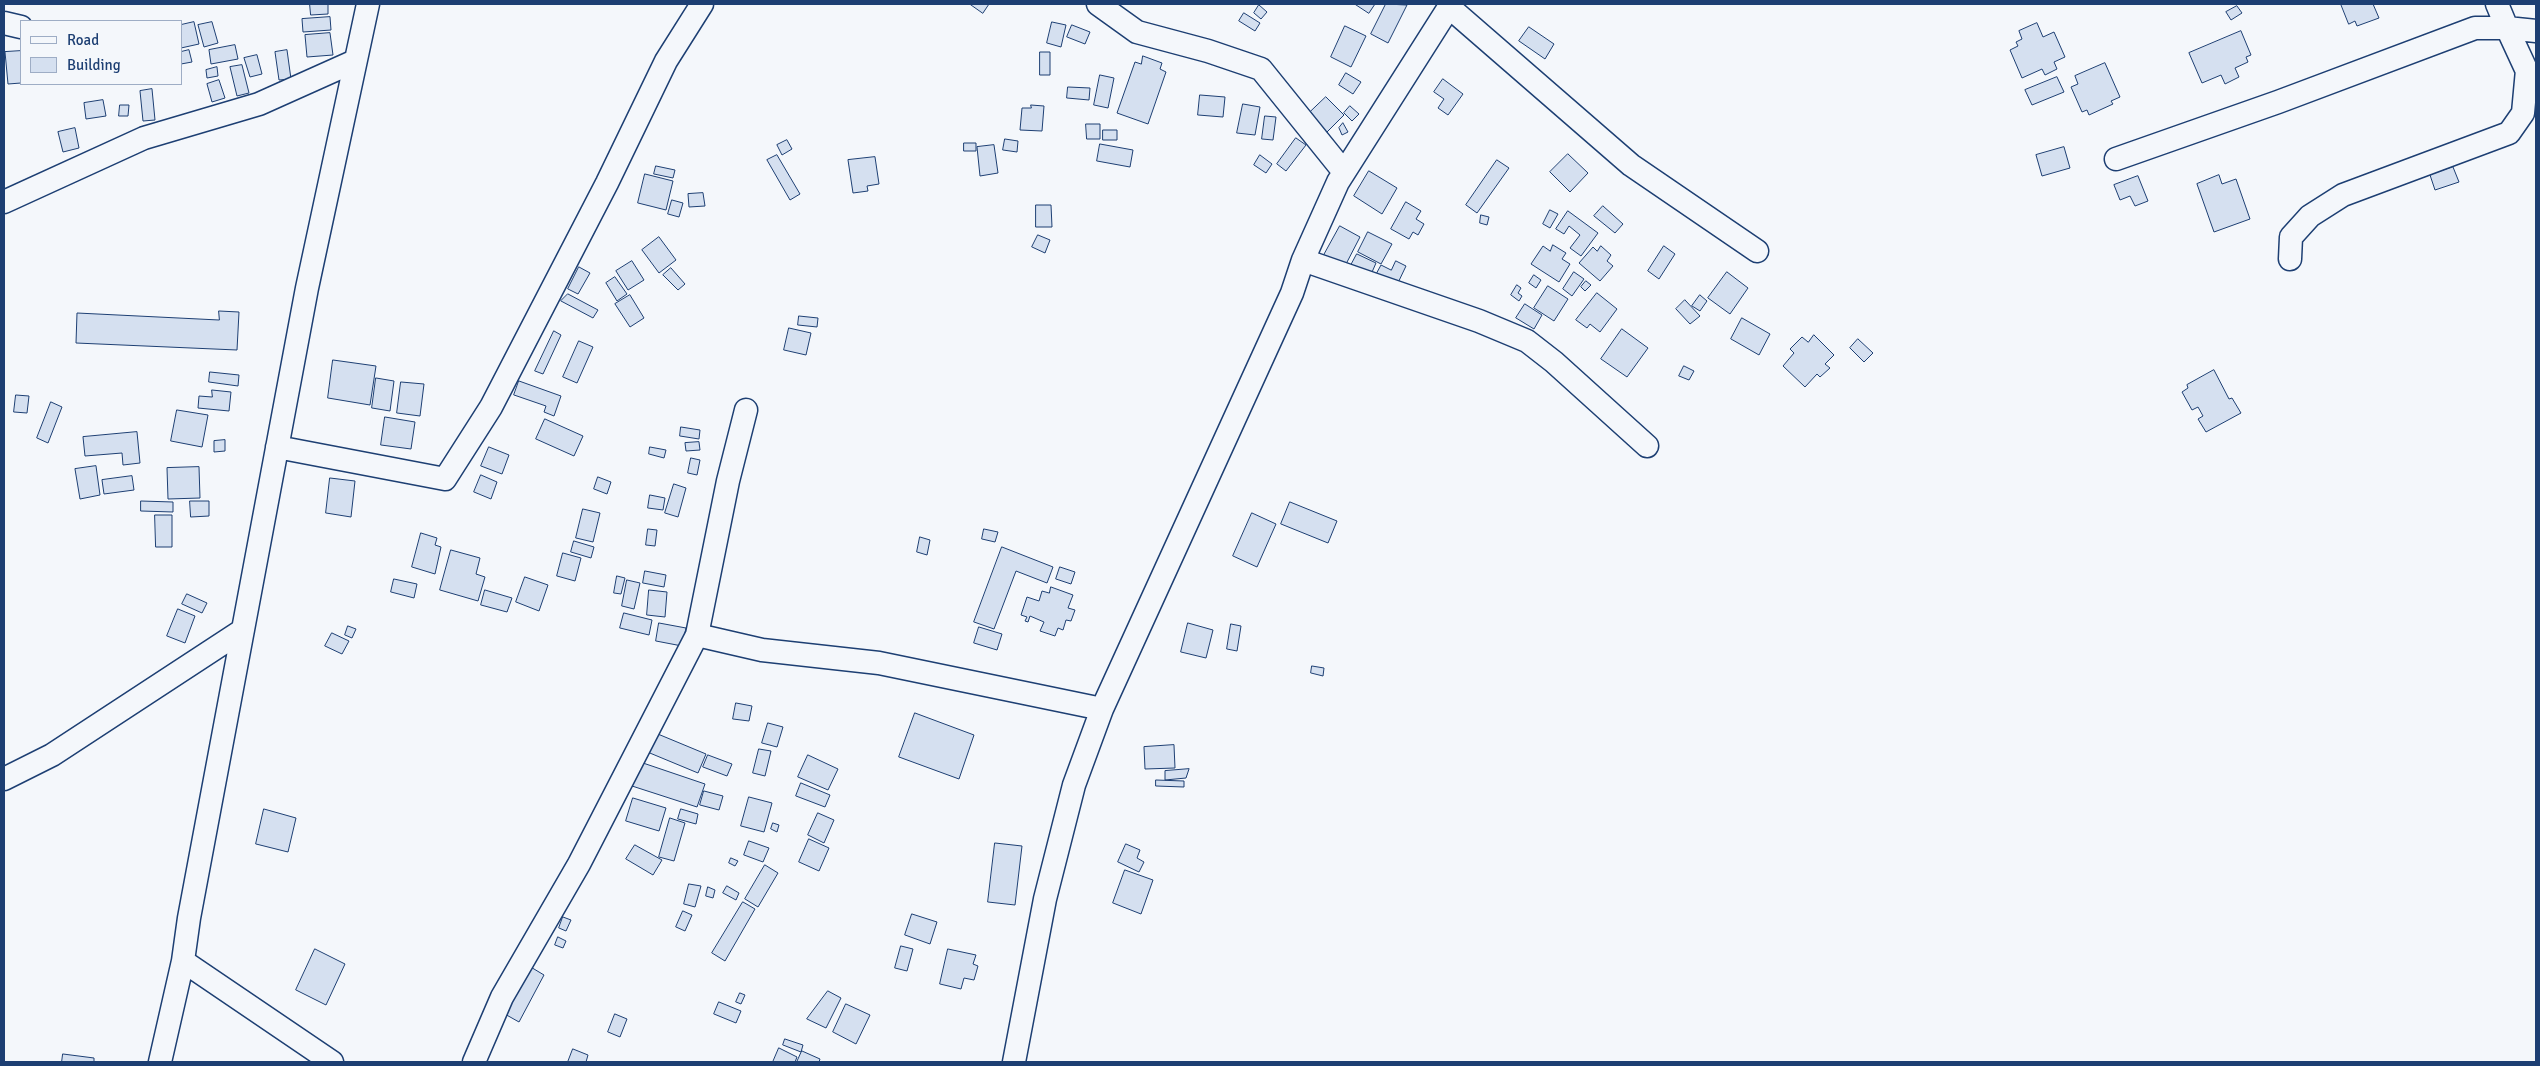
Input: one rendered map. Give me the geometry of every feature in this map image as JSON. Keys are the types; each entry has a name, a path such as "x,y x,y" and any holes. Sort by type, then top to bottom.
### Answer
{"street":[{"path":"160,1062 183,961 309,278 368,4"},
{"path":"277,448 445,479 491,407 606,183 666,61 702,4"},
{"path":"1098,4 1138,32 1208,51 1261,69 1344,172"},
{"path":"2497,4 2527,70 2536,95"},
{"path":"1014,1062 1045,899 1074,786 1102,709 1292,293 1303,260 1344,172 1429,42 1450,5 1631,165 1757,251"},
{"path":"4,23 20,27"},
{"path":"2116,159 2278,102 2475,28 2507,28 2536,31"},
{"path":"6,195 144,138 259,104 355,60"},
{"path":"2290,259 2291,237 2310,216 2343,195 2509,133 2523,113 2527,70"},
{"path":"1303,260 1479,321 1527,341 1554,362 1647,446"},
{"path":"474,1062 502,997 579,864 697,635 728,481 746,410"},
{"path":"4,779 52,755 243,630"},
{"path":"697,635 762,650 879,664 1102,709"},
{"path":"183,961 332,1062"}],"building":[{"path":"310,4 328,4 328,14 311,15"},
{"path":"970,4 989,4 983,13"},
{"path":"1355,4 1375,4 1369,13"},
{"path":"1386,4 1407,5 1388,43 1371,34"},
{"path":"2341,4 2373,4 2379,18 2357,26 2355,21 2349,24"},
{"path":"1259,5 1267,12 1261,19 1254,13"},
{"path":"2237,6 2242,13 2231,20 2226,12"},
{"path":"1244,13 1260,23 1255,31 1239,21"},
{"path":"330,17 331,30 303,32 302,19"},
{"path":"194,22 199,44 182,48 182,25"},
{"path":"212,22 218,43 204,47 198,25"},
{"path":"1052,22 1066,25 1061,47 1047,43"},
{"path":"2037,23 2043,37 2054,32 2065,57 2054,62 2057,69 2045,75 2042,69 2022,78 2010,50 2018,46 2016,42 2022,39 2019,31"},
{"path":"1072,25 1090,32 1085,44 1067,37"},
{"path":"1345,26 1366,36 1351,67 1331,57"},
{"path":"1529,27 1554,44 1545,59 1519,41"},
{"path":"2241,31 2251,55 2246,57 2248,62 2235,68 2239,77 2225,84 2221,75 2202,83 2189,53"},
{"path":"330,33 333,55 307,57 305,35"},
{"path":"235,45 238,59 211,64 209,50"},
{"path":"189,50 192,62 182,64 182,52"},
{"path":"287,50 291,79 279,80 275,52"},
{"path":"20,51 20,83 8,84 5,52"},
{"path":"1040,52 1050,52 1050,75 1040,75"},
{"path":"257,55 262,74 250,77 244,58"},
{"path":"1143,56 1162,63 1160,69 1166,72 1148,124 1117,113 1135,62 1141,64"},
{"path":"2105,63 2120,97 2111,101 2113,104 2089,115 2087,110 2082,112 2071,87 2078,84 2075,76"},
{"path":"242,65 249,93 237,96 230,67"},
{"path":"217,67 218,76 207,78 206,70"},
{"path":"1346,73 1361,82 1353,94 1339,85"},
{"path":"1100,75 1114,78 1108,108 1094,105"},
{"path":"2057,77 2064,92 2032,105 2025,90"},
{"path":"1443,79 1463,94 1448,115 1438,108 1444,99 1434,92"},
{"path":"219,80 225,98 212,102 207,84"},
{"path":"1068,87 1090,88 1089,100 1067,98"},
{"path":"152,89 155,120 143,121 140,91"},
{"path":"1200,95 1225,97 1223,117 1198,115"},
{"path":"1326,97 1344,115 1322,137 1304,118"},
{"path":"103,100 106,116 86,119 84,103"},
{"path":"1243,104 1260,107 1255,135 1237,133"},
{"path":"120,105 129,105 128,116 119,116"},
{"path":"1031,105 1044,106 1042,131 1020,130 1022,108 1031,108"},
{"path":"1350,106 1359,114 1352,121 1344,113"},
{"path":"1265,116 1276,117 1273,140 1262,139"},
{"path":"1343,123 1348,132 1342,135 1339,128"},
{"path":"1086,124 1100,124 1100,139 1087,139"},
{"path":"75,128 79,148 63,152 58,132"},
{"path":"1103,130 1117,130 1117,140 1103,140"},
{"path":"1296,138 1306,145 1286,171 1277,164"},
{"path":"1005,139 1018,141 1017,152 1003,150"},
{"path":"787,140 792,149 782,155 777,145"},
{"path":"964,143 976,143 976,151 964,151"},
{"path":"1100,144 1133,150 1130,167 1097,161"},
{"path":"994,145 998,173 980,176 977,147"},
{"path":"2064,147 2070,168 2042,176 2036,155"},
{"path":"1568,154 1588,173 1570,192 1550,172"},
{"path":"777,155 800,194 790,200 767,160"},
{"path":"1260,155 1272,164 1266,173 1254,165"},
{"path":"875,157 879,184 867,186 868,191 853,193 848,160"},
{"path":"1497,160 1509,168 1477,213 1466,205"},
{"path":"656,166 675,170 673,178 654,174"},
{"path":"2453,167 2459,182 2435,190 2430,175"},
{"path":"1369,171 1397,188 1382,214 1354,196"},
{"path":"645,174 673,181 666,210 638,203"},
{"path":"2219,175 2222,184 2236,179 2250,219 2214,232 2197,184"},
{"path":"2138,176 2148,201 2135,206 2130,196 2120,200 2114,185"},
{"path":"703,193 705,206 689,207 688,194"},
{"path":"672,200 683,203 679,217 668,214"},
{"path":"1406,202 1421,211 1416,219 1424,224 1418,235 1413,232 1409,239 1391,229"},
{"path":"1036,205 1051,205 1052,227 1036,227"},
{"path":"1603,206 1623,224 1615,233 1594,216"},
{"path":"1550,210 1558,214 1550,228 1543,224"},
{"path":"1568,211 1598,233 1581,256 1570,248 1580,235 1569,226 1564,234 1556,229"},
{"path":"1481,215 1489,217 1487,225 1480,223"},
{"path":"1340,226 1360,237 1345,266 1324,255"},
{"path":"1368,232 1392,244 1381,264 1358,252"},
{"path":"1038,235 1050,240 1045,253 1032,247"},
{"path":"659,237 676,260 659,273 642,250"},
{"path":"1553,245 1566,253 1562,259 1570,264 1559,282 1531,264 1543,246 1550,251"},
{"path":"1601,246 1611,255 1607,261 1613,266 1600,281 1579,263 1593,247 1597,251"},
{"path":"1664,246 1675,254 1659,279 1648,271"},
{"path":"1357,254 1376,263 1369,279 1349,269"},
{"path":"632,261 644,280 628,290 616,271"},
{"path":"1396,261 1406,266 1396,287 1375,276 1381,265 1391,270"},
{"path":"579,267 590,273 578,294 568,289"},
{"path":"671,268 685,284 678,290 663,275"},
{"path":"1574,272 1584,279 1572,296 1563,289"},
{"path":"1727,272 1748,288 1730,314 1708,298"},
{"path":"1534,275 1541,280 1536,288 1529,283"},
{"path":"615,277 627,294 617,301 606,283"},
{"path":"1586,281 1591,285 1585,291 1581,287"},
{"path":"1517,285 1521,288 1518,293 1522,296 1519,301 1511,295"},
{"path":"1548,286 1568,299 1554,321 1534,308"},
{"path":"1597,293 1617,309 1600,332 1590,324 1587,328 1576,320"},
{"path":"568,294 598,310 593,318 561,301"},
{"path":"630,295 644,318 630,327 615,304"},
{"path":"1700,295 1707,301 1700,311 1692,306"},
{"path":"1685,300 1700,316 1690,324 1676,309"},
{"path":"1525,304 1542,315 1534,329 1516,318"},
{"path":"219,311 239,312 237,350 76,343 77,313 219,320"},
{"path":"799,316 818,318 817,327 798,325"},
{"path":"1742,318 1770,334 1759,355 1731,339"},
{"path":"789,328 811,333 806,355 784,350"},
{"path":"1622,329 1648,348 1627,377 1601,359"},
{"path":"554,331 561,335 543,374 535,371"},
{"path":"1814,335 1834,355 1825,364 1830,368 1820,377 1817,374 1805,387 1783,366 1794,353 1790,349 1802,337 1808,342"},
{"path":"1858,339 1873,353 1864,362 1850,348"},
{"path":"579,341 593,347 577,383 563,377"},
{"path":"333,360 376,366 370,405 328,398"},
{"path":"1684,366 1694,371 1689,380 1679,376"},
{"path":"2214,370 2229,399 2232,398 2241,413 2206,432 2198,419 2203,416 2198,407 2192,410 2182,392 2188,388 2187,385"},
{"path":"210,372 239,375 238,386 209,382"},
{"path":"376,378 394,381 390,411 372,408"},
{"path":"519,381 561,396 554,416 544,412 546,406 514,395"},
{"path":"401,382 424,384 420,416 397,413"},
{"path":"212,390 231,392 229,411 198,408 199,396 212,397"},
{"path":"16,395 29,396 27,413 14,412"},
{"path":"51,402 62,407 48,443 37,438"},
{"path":"177,410 208,415 202,447 171,441"},
{"path":"385,417 415,422 411,449 381,445"},
{"path":"545,419 583,436 574,456 536,439"},
{"path":"681,427 700,430 699,439 680,436"},
{"path":"137,432 140,463 123,465 122,453 85,456 83,437"},
{"path":"225,440 225,451 214,452 214,441"},
{"path":"699,442 700,450 686,451 685,443"},
{"path":"489,447 509,455 502,474 481,466"},
{"path":"650,447 666,450 664,458 649,454"},
{"path":"691,458 700,460 697,475 688,473"},
{"path":"96,466 100,495 80,499 75,469"},
{"path":"199,467 200,498 168,499 167,468"},
{"path":"481,475 497,482 491,499 474,492"},
{"path":"132,476 134,490 104,494 102,480"},
{"path":"598,477 611,482 607,494 594,489"},
{"path":"330,478 355,481 351,517 326,513"},
{"path":"674,484 686,488 678,517 665,513"},
{"path":"650,495 665,498 663,510 648,508"},
{"path":"141,501 173,502 173,512 141,511"},
{"path":"190,501 209,501 209,516 191,517"},
{"path":"1290,502 1337,521 1328,543 1281,524"},
{"path":"583,509 600,513 593,542 576,538"},
{"path":"1252,513 1276,524 1257,567 1233,556"},
{"path":"155,515 172,515 172,547 156,547"},
{"path":"648,529 657,530 655,546 646,545"},
{"path":"984,529 998,532 995,542 982,539"},
{"path":"421,533 437,538 435,545 441,547 435,574 412,567"},
{"path":"920,537 930,540 927,555 917,552"},
{"path":"574,541 594,547 591,558 571,552"},
{"path":"1002,547 1053,567 1047,583 1016,571 994,629 974,622"},
{"path":"451,550 480,558 476,574 485,577 478,601 440,590"},
{"path":"563,553 581,558 575,581 557,576"},
{"path":"1060,567 1075,572 1071,584 1056,579"},
{"path":"645,571 666,575 664,587 643,583"},
{"path":"617,576 625,578 621,594 614,593"},
{"path":"525,577 548,585 539,611 516,602"},
{"path":"394,579 417,584 414,598 391,592"},
{"path":"627,580 640,583 634,609 622,606"},
{"path":"1051,587 1073,595 1068,608 1075,610 1071,621 1066,620 1063,630 1058,628 1055,636 1040,631 1044,622 1030,616 1028,622 1025,621 1027,617 1021,615 1027,597 1039,601 1042,591 1049,593"},
{"path":"485,590 512,598 507,612 481,605"},
{"path":"649,590 667,592 665,617 647,615"},
{"path":"187,594 207,603 202,613 182,604"},
{"path":"178,609 195,616 185,643 167,636"},
{"path":"624,613 652,620 649,635 620,628"},
{"path":"659,623 686,628 682,646 656,641"},
{"path":"1188,623 1213,630 1206,658 1181,652"},
{"path":"1231,624 1241,626 1237,651 1227,649"},
{"path":"348,626 356,629 352,638 345,635"},
{"path":"979,627 1002,634 997,650 974,643"},
{"path":"332,633 349,641 342,654 325,646"},
{"path":"1312,666 1324,668 1323,676 1311,673"},
{"path":"736,703 752,706 749,721 733,719"},
{"path":"915,713 974,735 959,779 899,757"},
{"path":"768,723 783,727 777,747 762,743"},
{"path":"653,732 706,754 698,773 645,751"},
{"path":"1174,745 1175,768 1145,769 1144,747"},
{"path":"759,749 771,751 765,776 753,773"},
{"path":"708,755 732,764 727,776 703,767"},
{"path":"808,755 838,769 828,790 798,777"},
{"path":"640,762 705,784 697,807 632,786"},
{"path":"1189,769 1186,778 1165,780 1165,771"},
{"path":"1156,780 1184,781 1184,787 1156,786"},
{"path":"801,783 830,795 825,807 796,796"},
{"path":"704,791 723,796 719,810 700,805"},
{"path":"749,797 772,803 764,832 741,826"},
{"path":"633,798 666,808 659,831 626,821"},
{"path":"264,809 296,818 288,852 256,844"},
{"path":"681,809 698,814 696,824 678,819"},
{"path":"818,813 834,820 824,843 808,835"},
{"path":"670,818 685,823 674,861 659,857"},
{"path":"773,823 779,825 777,832 771,829"},
{"path":"809,839 829,848 819,871 799,862"},
{"path":"749,841 769,848 763,862 744,855"},
{"path":"995,843 1022,846 1015,905 988,902"},
{"path":"1126,844 1140,850 1137,858 1144,862 1139,872 1118,862"},
{"path":"635,845 662,860 653,875 626,859"},
{"path":"731,858 738,861 735,866 729,863"},
{"path":"765,865 778,873 758,907 745,899"},
{"path":"1125,870 1153,880 1141,914 1113,903"},
{"path":"689,884 701,886 695,907 684,904"},
{"path":"727,886 739,893 736,900 723,893"},
{"path":"708,887 715,890 713,898 706,896"},
{"path":"743,902 755,909 725,961 712,953"},
{"path":"683,911 692,915 685,931 676,927"},
{"path":"912,914 937,922 930,944 905,935"},
{"path":"563,917 571,920 566,931 559,928"},
{"path":"558,937 566,941 563,948 555,945"},
{"path":"901,946 913,949 907,971 895,968"},
{"path":"315,949 345,964 326,1005 296,990"},
{"path":"948,949 976,955 973,964 978,966 974,980 964,978 961,989 940,984"},
{"path":"529,966 544,975 519,1022 503,1013"},
{"path":"828,991 841,998 826,1028 807,1019"},
{"path":"740,993 745,995 741,1004 736,1002"},
{"path":"719,1002 741,1011 736,1023 714,1014"},
{"path":"846,1004 870,1015 856,1044 833,1032"},
{"path":"615,1014 627,1019 620,1037 608,1032"},
{"path":"785,1039 803,1045 801,1052 783,1045"},
{"path":"779,1048 797,1057 795,1062 773,1062"},
{"path":"573,1049 588,1055 586,1062 568,1062"},
{"path":"802,1051 820,1059 819,1062 797,1062"},
{"path":"63,1054 94,1058 94,1062 62,1062"}]}
